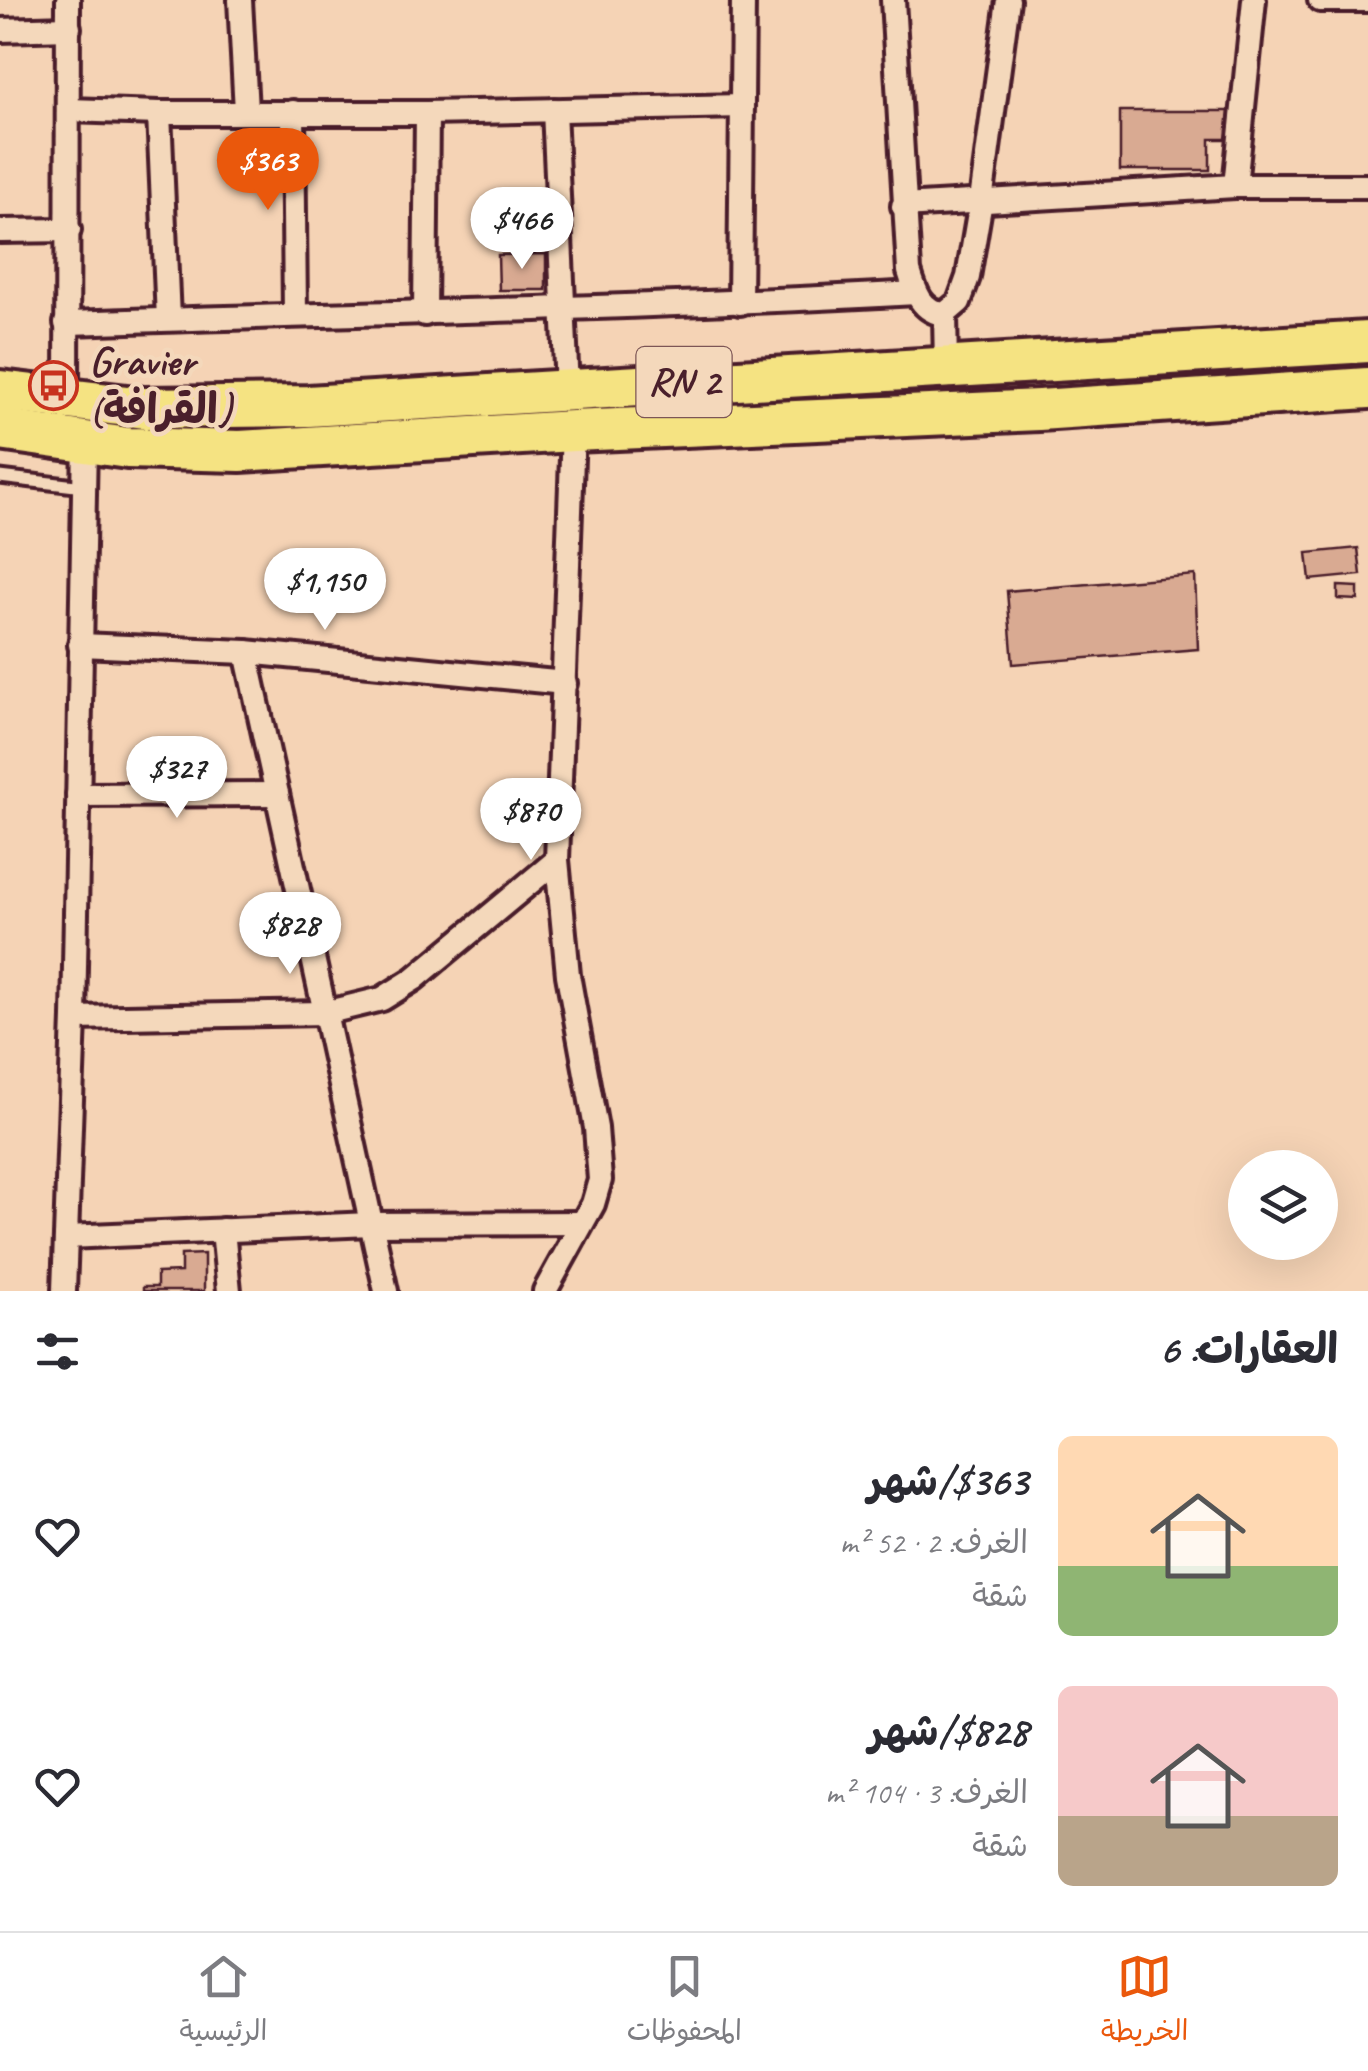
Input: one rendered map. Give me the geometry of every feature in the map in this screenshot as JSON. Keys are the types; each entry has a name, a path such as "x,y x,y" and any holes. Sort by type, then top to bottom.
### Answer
{"highway":[{"name":"RN 2","path":"0,391 144,408 308,406 1368,342"},
{"name":"RN 2","path":"0,430 164,450 240,451 1039,410 1368,388"}],"street":[{"path":"67,401 68,0"},
{"path":"240,0 246,112"},
{"path":"740,303 743,0"},
{"path":"894,0 908,260 916,293 934,314 945,314 959,302 964,290 982,202 1008,0"},
{"path":"1235,186 1254,0"},
{"path":"1320,0 1368,0"},
{"path":"0,30 69,28"},
{"path":"68,110 427,113 742,106"},
{"path":"554,110 567,388"},
{"path":"293,112 295,314"},
{"path":"159,113 168,319"},
{"path":"425,314 427,113"},
{"path":"904,206 1235,186 1368,186"},
{"path":"0,231 69,230"},
{"path":"66,323 740,303 916,293"},
{"path":"945,314 946,367"},
{"path":"545,1291 592,1204 600,1180 600,1157 568,975 557,860 573,431"},
{"path":"64,1291 74,1018 85,442"},
{"path":"80,645 246,652 565,683"},
{"path":"246,652 386,1291"},
{"path":"78,795 277,794"},
{"path":"74,1018 324,1013 382,999 414,979 557,860"},
{"path":"66,1237 371,1224 581,1222"},
{"path":"224,1230 228,1291"}],"lane":[{"path":"0,477 84,487"}],"building":[{"path":"1120,111 1232,111 1232,139 1210,139 1210,170 1120,170"},
{"path":"546,254 546,290 499,290 498,255"},
{"path":"1358,548 1361,575 1310,580 1307,553"},
{"path":"1195,575 1198,649 1013,664 1007,591"},
{"path":"1338,586 1358,587 1358,600 1338,599"},
{"path":"204,1254 204,1291 143,1291 143,1287 157,1287 157,1273 181,1272 181,1255"}],"place":[{"name":"Gravier (القرافة)","path":"54,385"}]}
